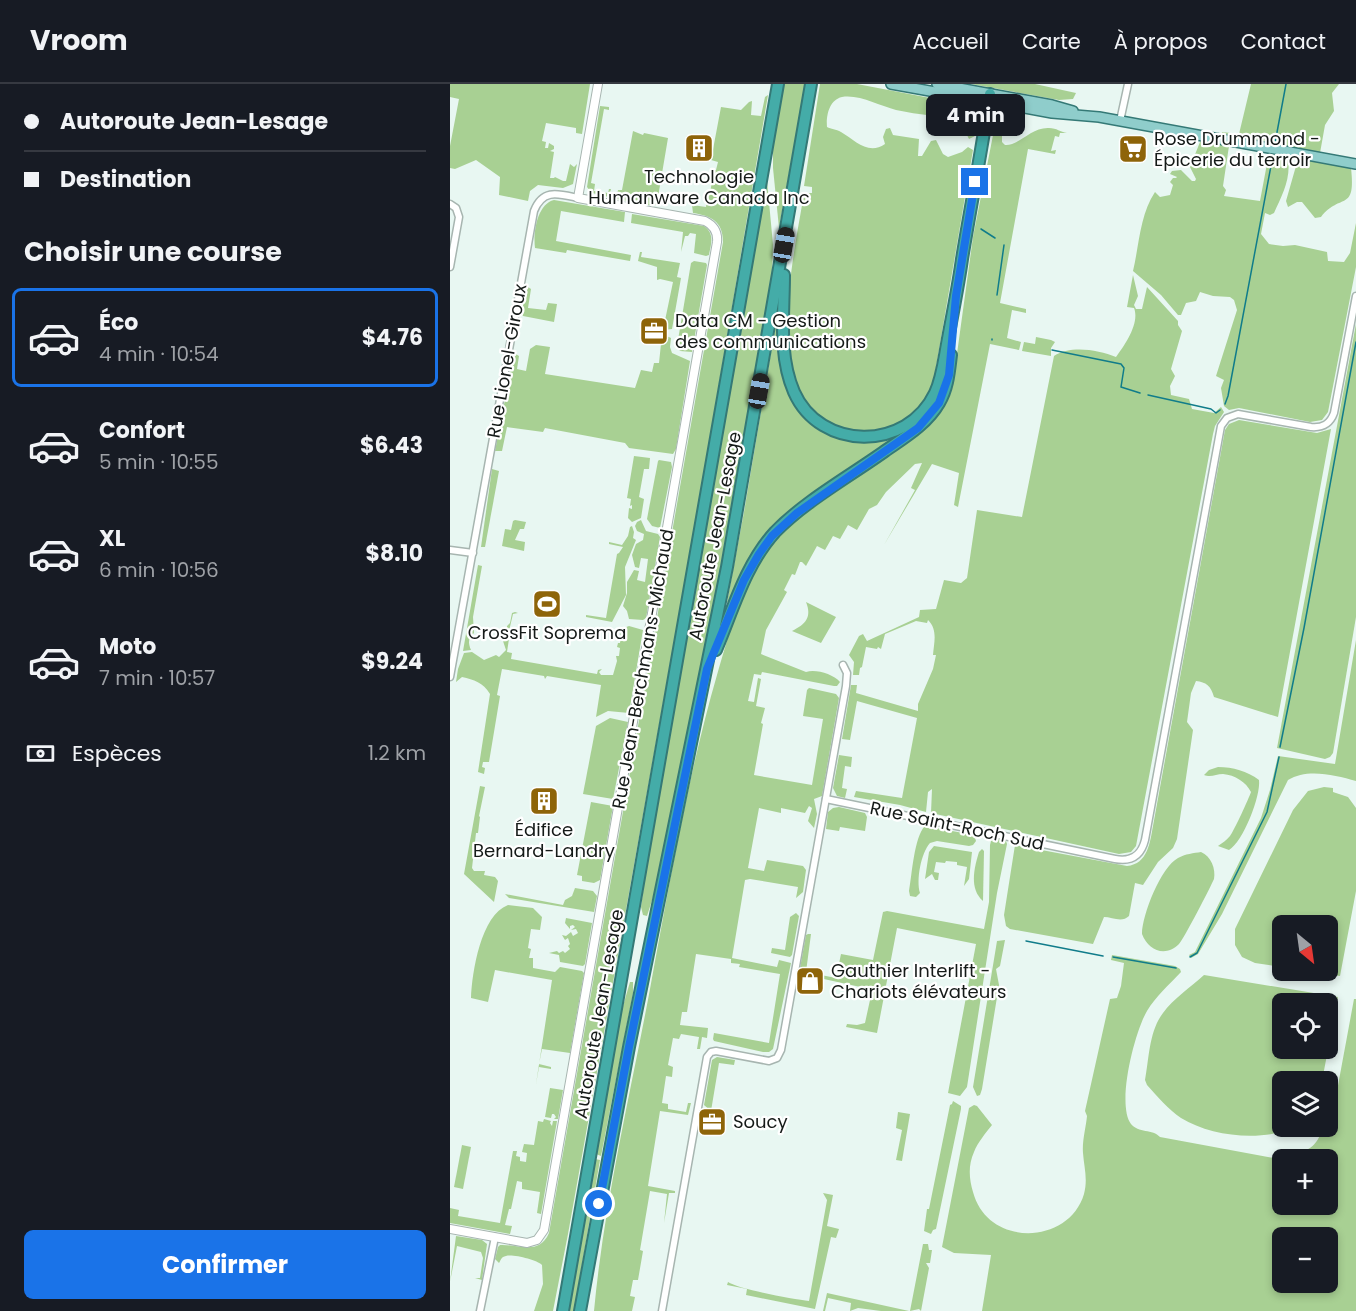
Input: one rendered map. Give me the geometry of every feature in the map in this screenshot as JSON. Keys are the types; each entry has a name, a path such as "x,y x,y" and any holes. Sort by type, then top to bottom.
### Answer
{"highway":[{"name":"Autoroute Jean-Lesage","path":"563,1311 778,84"},
{"name":"Autoroute Jean-Lesage","path":"580,1311 627,1058 707,669 812,84"},
{"path":"784,245 783,340 789,379 797,399 807,413 823,426 840,434 858,437 884,435 903,427 921,412 938,386 990,98"},
{"path":"707,669 744,580 772,536 797,513 918,428 935,409 945,390 949,375 956,296"},
{"path":"586,1311 588,1268"}],"main road":[{"path":"891,84 1052,105 1099,117 1356,164"},
{"path":"937,84 1052,113 1099,117"}],"street":[{"path":"578,198 598,84"},
{"path":"1120,121 1128,84"},
{"name":"Rue Lionel-Giroux","path":"450,676 534,211 539,201 550,194 578,198"},
{"name":"Rue Jean-Berchmans-Michaud","path":"495,1237 531,1242 540,1237 545,1225 718,237 714,229 705,221 578,198"},
{"path":"450,204 456,208 459,217 450,267"},
{"name":"Rue Saint-Roch Sud","path":"826,799 1115,859 1128,860 1137,855 1145,840 1221,426 1227,418 1238,414 1311,427 1322,427 1330,421 1334,413 1356,296"},
{"path":"450,550 473,553"},
{"path":"662,1311 707,1057 711,1052 716,1051 765,1061 776,1059 779,1055 847,679 843,666"},
{"path":"450,1228 495,1237 480,1311"}],"green space":[{"path":"450,84 590,84 582,134 576,133 576,128 546,123 542,141 546,142 545,148 548,148 549,143 554,146 554,149 550,151 554,152 550,178 555,177 566,181 570,164 574,167 577,164 573,184 563,188 538,185 530,191 528,201 499,195 500,177 476,160 455,169 450,168 450,146 459,99 450,97"},
{"path":"784,84 805,84 779,228 773,168 773,141"},
{"path":"820,84 857,84 972,106 977,114 975,136 969,139 966,133 969,121 965,118 905,112 855,97 842,97 834,101 828,113 827,127 839,131 867,148 885,144 883,137 886,129 890,128 893,135 919,139 918,156 922,156 931,141 936,140 943,154 948,157 968,147 973,150 933,385 915,411 900,423 881,430 870,431 832,425 808,405 793,376 788,340 788,301 804,193 812,193 812,187 804,186"},
{"path":"971,84 1035,84 1076,93 1073,99 1059,100"},
{"path":"1251,84 1339,84 1332,93 1334,111 1325,125 1320,153 1222,134 1222,132 1239,134"},
{"path":"768,95 697,513 568,1234 553,1311 534,1311 543,1284 542,1265 530,1259 514,1256 504,1256 499,1263 495,1259 500,1245 534,1247 545,1240 549,1233 723,242 718,224 710,218 693,213 692,205 706,207 714,170 718,162 711,160 721,107 741,110 752,101 751,115 761,116 765,97"},
{"path":"600,106 609,107 609,110 604,109 591,183 595,184 594,191 608,193 611,189 609,197 592,193 587,187"},
{"path":"1005,113 1016,114 1016,119 1002,129 1002,142 1005,145 1015,143 1043,128 1052,128 1067,133 1060,133 1059,137 1055,136 1051,151 1056,150 1055,154 1028,149 1000,303 1026,309 1026,313 1012,310 1007,338 1021,342 1019,350 990,344 958,507 954,505 959,473 932,464 884,545 915,490 911,488 922,463 915,464 886,492 877,505 869,509 857,530 848,525 840,539 833,536 825,550 817,546 806,566 800,562 766,630 761,654 806,672 815,671 829,675 840,682 834,686 762,672 761,675 754,674 748,701 754,702 758,678 761,679 756,706 765,708 754,775 812,785 823,719 803,716 807,690 809,688 836,694 839,698 822,796 814,799 817,814 814,828 808,821 812,808 809,806 805,813 781,808 781,813 759,808 748,868 764,871 767,860 803,866 806,870 803,892 796,898 798,887 745,880 732,958 777,967 779,960 791,963 773,1049 763,1052 713,1039 714,1033 769,1043 780,974 739,967 740,964 731,963 731,959 696,954 687,1012 682,1012 680,1025 708,1028 707,1038 702,1037 700,1049 697,1049 699,1037 681,1034 679,1039 673,1038 668,1065 673,1067 672,1077 666,1076 662,1103 668,1104 668,1109 686,1112 688,1103 691,1103 688,1115 660,1111 648,1186 675,1191 675,1193 669,1193 664,1223 667,1194 650,1191 640,1250 643,1251 638,1280 633,1280 630,1296 635,1297 632,1311 594,1311 611,1190 680,831 697,752 732,625 752,576 777,538 813,507 927,428 943,406 953,383 973,237 995,125 997,118"},
{"path":"633,131 643,135 644,133 668,138 657,203 654,206 616,199 618,190 622,190"},
{"path":"1202,141 1229,146 1223,186 1226,190 1224,196 1260,201 1269,153 1286,156 1288,159 1287,180 1280,200 1274,213 1270,215 1265,213 1261,234 1269,244 1295,245 1327,252 1328,261 1344,262 1350,253 1356,223 1356,267 1328,412 1322,420 1310,422 1239,408 1229,410 1224,406 1221,388 1224,380 1216,376 1237,310 1234,300 1230,297 1213,296 1200,292 1196,301 1186,303 1181,315 1178,315 1161,295 1133,271 1143,220 1150,201 1155,192 1160,197 1170,195 1173,185 1170,182 1177,177 1170,174 1172,171 1181,170 1192,181 1195,181 1190,167"},
{"path":"1298,159 1351,168 1352,182 1349,197 1321,217 1315,218 1302,202 1288,207 1286,201"},
{"path":"767,181 773,245 772,273 720,570 654,894 647,916 643,915 641,907 645,877"},
{"path":"554,200 625,212 624,222 561,211 556,241 631,255 630,261 567,250 566,253 535,248 537,220 544,207"},
{"path":"632,214 704,226 711,236 709,255 694,253 696,234 690,233 685,236 681,252 683,232 631,223"},
{"path":"640,252 642,252 641,257 680,263 677,277 681,278 672,329 663,330 673,282 657,280 657,267 638,261"},
{"path":"694,261 707,265 692,352 680,351 677,346 691,263"},
{"path":"1133,275 1138,296 1134,305 1136,309 1142,309 1147,287 1178,321 1182,331 1171,369 1175,376 1170,386 1171,395 1189,399 1192,409 1214,413 1221,407 1224,412 1213,434 1136,846 1131,852 1119,854 931,813 932,789 928,792 926,812 854,797 856,791 902,798 917,718 857,701 850,740 842,739 851,685 857,685 856,693 918,711 918,704 933,669 936,655 933,655 935,636 931,624 928,620 927,623 916,621 885,634 881,649 866,647 859,675 853,675 854,662 849,655 859,636 863,634 867,641 919,617 920,610 936,609 944,580 961,583 967,578 977,510 1022,517 1054,356 1068,351 1085,350 1116,357 1131,334 1135,320 1134,308 1127,307"},
{"path":"528,287 531,289 528,308 546,310 548,303 557,304 554,322 523,316 521,312"},
{"path":"778,311 790,394 802,414 816,426 841,438 882,440 927,415 790,513 732,603 727,602"},
{"path":"1356,324 1356,617 1333,753 1325,759 1277,748"},
{"path":"662,334 671,338 672,353 690,361 676,449 673,454 629,448 625,443 545,428 543,432 507,427 502,451 495,451 514,353 519,356 517,369 526,371 530,349 536,345 550,347 545,374 635,388 641,370 652,372 654,363 659,363"},
{"path":"1036,337 1055,342 1051,348 1051,356 1022,351 1024,342 1035,344"},
{"path":"1239,420 1317,433 1331,429 1278,717 1214,697 1208,685 1196,681 1191,693 1187,722 1193,730 1177,839 1173,848 1158,862 1143,885 1135,883 1129,916 1120,919 1104,917 1093,944 1010,929 1006,926 1004,915 1015,845 1127,866 1140,861 1147,851 1225,430 1229,424"},
{"path":"634,456 650,458 649,469 644,469 639,497 644,499 641,518 632,522 628,518 629,508 632,509 631,499 627,498"},
{"path":"659,460 671,462 672,467 660,528 652,526 647,519"},
{"path":"492,469 499,471 485,547 481,547"},
{"path":"515,520 526,522 524,529 520,529 515,540 525,542 524,551 502,546 505,529 511,530"},
{"path":"641,520 646,531 658,534 660,537 646,618 643,620 629,619 623,606 627,593 627,582 634,570 639,571 637,580 645,582 648,559 641,558 639,568 635,567 632,555 636,544 643,540 644,534 637,531 635,526"},
{"path":"632,526 633,538 636,540 625,567 626,595 612,622 586,617 586,615 606,618 617,554 623,547 609,544 609,542 622,545"},
{"path":"478,565 482,566 473,617 474,633 469,641 471,650 463,651"},
{"path":"806,602 836,617 821,643 792,631 801,626 808,616"},
{"path":"512,613 518,613 513,614 507,652 512,653 511,659 597,674 598,670 602,669 599,672 601,675 613,675 616,656 619,656 620,648 617,647 620,643 621,629 629,626 643,630 629,713 608,711 596,717 601,685 547,676 545,679 544,676 502,669 489,762 483,762 482,767 485,768 484,774 478,772 490,694 481,684 474,681 462,677 456,682 458,669 464,653 472,652 484,660 496,655 499,657 506,650 503,641 507,635 507,626"},
{"path":"1356,640 1356,781 1312,773 1288,780 1222,914 1198,954 1191,958 1189,955 1195,952 1261,818 1278,756 1335,764"},
{"path":"610,718 628,722 613,799 583,794 596,726"},
{"path":"839,755 852,757 851,767 845,766 842,788 847,789 845,798 837,796 833,788"},
{"path":"1218,767 1240,770 1259,780 1257,797 1250,818 1240,838 1229,850 1218,846 1232,833 1251,792 1236,777 1223,774 1204,775 1209,770"},
{"path":"480,786 485,787 472,868 474,871 485,871 484,875 495,877 498,881 494,902 464,874"},
{"path":"1324,787 1333,788 1333,792 1348,797 1356,808 1356,891 1340,976 1338,976 1338,915 1272,915 1272,966 1255,963 1242,957 1235,945 1235,929 1293,810 1308,791"},
{"path":"591,802 613,806 600,880 594,883 582,881 582,876 577,875"},
{"path":"839,807 865,813 867,817 865,831 840,827 839,831 826,829 828,812"},
{"path":"925,826 974,835 976,841 969,846 937,841 930,843 920,867 920,893 916,897 910,896 916,847"},
{"path":"994,838 1006,841 1007,844 997,893 967,1087 960,1096 948,1093 976,944 897,928 877,1033 846,1027 847,1024 865,1023 870,1000 863,999 865,988 810,976 808,981 798,979 808,934 811,934 806,972 836,978 841,954 873,960 883,912 984,929 989,902 990,845"},
{"path":"934,846 972,852 969,879 964,886 967,867 957,865 957,862 936,862 934,872 939,873 938,880 935,880 932,874 925,879 929,852"},
{"path":"982,849 984,851 983,901 974,884 974,871"},
{"path":"1201,852 1208,856 1212,863 1214,879 1179,944 1168,951 1153,948 1142,934 1145,915 1159,881 1178,858"},
{"path":"575,888 593,891 597,896 594,912 509,898 505,894 563,905 565,900 572,896"},
{"path":"508,905 533,908 542,917 540,930 531,929 528,948 531,949 529,958 533,958 533,968 555,972 560,967 584,973 570,1053 542,1049 539,1062 552,980 495,970 488,1002 471,998 473,974 485,932 491,920"},
{"path":"796,913 799,916 792,955 790,957 771,953 772,948 785,950 790,917"},
{"path":"566,918 592,923 583,966 560,962 559,955 549,953 563,951 565,953 570,949 568,946 570,944 568,938 565,940 562,935 566,936 571,932 573,936 578,933 576,929 571,930 575,927 573,925 570,929 565,923"},
{"path":"1005,940 1000,966 996,969 999,985 982,1089 980,1095 977,1096 973,1087 997,941"},
{"path":"1112,955 1175,966 1181,972 1147,1011 1137,1034 1126,1085 1125,1101 1131,1124 1160,1137 1272,1158 1272,1215 1338,1215 1338,1149 1309,1149 1319,1137 1338,1137 1338,1085 1354,999 1356,999 1356,1311 982,1311 991,1255 954,1253 942,1247 969,1108 977,1106 992,1125 976,1148 970,1167 973,1192 981,1210 995,1223 1011,1231 1028,1233 1046,1231 1062,1223 1076,1211 1084,1194 1086,1178 1083,1148 1087,1116 1085,1111 1110,999 1117,998 1124,963 1111,960"},
{"path":"1204,975 1314,993 1272,993 1272,1059 1326,1059 1324,1071 1272,1071 1272,1134 1253,1136 1222,1133 1193,1124 1181,1118 1163,1103 1145,1080 1155,1028 1158,1020 1172,1003"},
{"path":"630,982 633,982 633,993 601,1156 596,1154 620,1016"},
{"path":"717,1057 735,1060 734,1065 719,1063 711,1111 704,1105 712,1060"},
{"path":"539,1064 551,1067 551,1069 539,1067 536,1084"},
{"path":"550,1088 563,1090 558,1119 554,1119 556,1117 554,1114 551,1118 545,1117"},
{"path":"953,1101 961,1106 961,1109 936,1229 931,1234 924,1231 927,1209 929,1209 950,1105"},
{"path":"898,1112 910,1114 902,1161 896,1160 902,1130 896,1128"},
{"path":"544,1119 551,1121 552,1126 553,1121 557,1121 541,1214 537,1213 540,1192 522,1189 522,1182 517,1181 505,1225 512,1226 510,1234 450,1223 450,1208 459,1210 458,1216 500,1223 513,1151 517,1151 516,1156 520,1157 520,1161 526,1162 527,1153 522,1152 524,1144 534,1145 538,1121 543,1122"},
{"path":"462,1145 471,1147 463,1189 454,1187"},
{"path":"595,1159 600,1160 574,1311 568,1311"},
{"path":"823,1193 833,1195 827,1226 839,1229 836,1238 831,1237 815,1309 746,1295 747,1289 727,1285 728,1282 754,1291 809,1301 827,1200"},
{"path":"456,1236 482,1240 487,1244 482,1280 475,1278 480,1278 483,1258 481,1252 457,1246 450,1282"},
{"path":"923,1244 928,1244 929,1250 932,1250 930,1263 926,1263 929,1268 921,1311 919,1309 910,1311"},
{"path":"827,1293 909,1311 858,1308 850,1311 851,1303 828,1298 825,1311 823,1311"}],"waterway":[{"path":"1275,143 1286,84"},
{"path":"1225,404 1273,155"},
{"path":"981,229 995,238"},
{"path":"997,295 1004,245"},
{"path":"1280,747 1356,342"},
{"path":"1052,350 1121,364 1124,368 1121,387 1140,393"},
{"path":"1148,395 1211,409 1216,413 1220,410"},
{"path":"1190,957 1197,953 1267,812 1279,757"},
{"path":"1026,941 1103,956"},
{"path":"1113,957 1176,968"}],"place":[{"name":"Technologie Humanware Canada Inc","path":"699,148"},
{"name":"Rose Drummond - Épicerie du terroir","path":"1133,149"},
{"name":"Data CM - Gestion des communications","path":"654,331"},
{"name":"CrossFit Soprema","path":"547,604"},
{"name":"Édifice Bernard-Landry","path":"544,801"},
{"name":"Gauthier Interlift - Chariots élévateurs","path":"810,981"},
{"name":"Soucy","path":"712,1122"}],"route":[{"path":"599,1204 707,669 744,580 772,536 797,513 918,428 939,403 949,375 956,296 975,182"}]}
